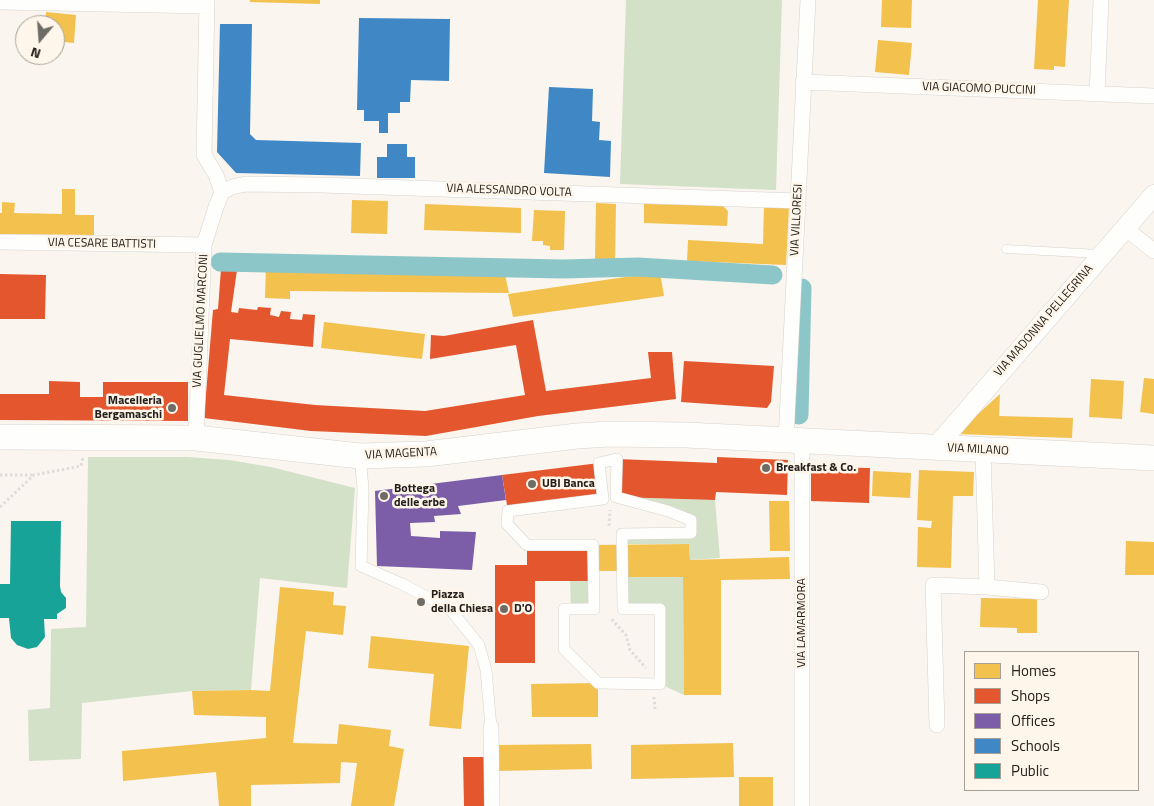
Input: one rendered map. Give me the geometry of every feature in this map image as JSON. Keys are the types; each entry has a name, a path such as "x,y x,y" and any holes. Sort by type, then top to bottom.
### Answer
{"main road":[{"name":"VIA MAGENTA","path":"0,437 196,438 360,456 426,454 596,435 686,435 794,441"},
{"name":"VIA MILANO","path":"794,441 1154,458"}],"street":[{"name":"VIA VILLORESI","path":"794,441 798,201 808,0"},
{"path":"1098,94 1101,0"},
{"path":"0,2 207,3 204,155 216,175 222,192"},
{"name":"VIA GIACOMO PUCCINI","path":"803,82 1154,96"},
{"name":"VIA ALESSANDRO VOLTA","path":"222,192 232,187 246,184 321,185 798,201"},
{"name":"VIA GUGLIELMO MARCONI","path":"196,438 204,245 222,192"},
{"name":"VIA MADONNA PELLEGRINA","path":"935,448 1154,195"},
{"path":"1125,228 1154,251"},
{"name":"VIA CESARE BATTISTI","path":"0,242 204,245"},
{"name":"VIA LAMARMORA","path":"794,441 802,806"},
{"path":"983,451 986,587"},
{"path":"360,456 363,488 361,566 402,584 450,609 479,645 486,670 491,727 492,806"},
{"path":"617,460 616,498 668,511 691,520 691,533 622,534 623,609 660,609 660,684 653,684 598,683 564,649 564,609 594,609 593,545 527,545 507,524 508,511 603,499 599,463 617,460"},
{"path":"937,726 933,585 1041,592"}],"lane":[{"path":"1006,249 1102,254"}],"path":[{"path":"0,475 34,475 81,466 83,456"},
{"path":"0,508 34,475"},
{"path":"612,613 612,621 626,635 630,650 652,675 655,710"}],"green space":[{"path":"626,0 782,0 776,190 620,184"},
{"path":"88,457 187,457 229,460 271,467 355,488 347,588 260,578 251,690 192,691 82,703 81,759 29,761 28,710 50,708 51,629 86,627"},
{"path":"616,497 715,500 720,558 690,560 689,544 621,544 622,534 691,533 691,520"},
{"path":"622,577 683,577 684,695 660,684 660,609 623,609"},
{"path":"570,581 593,581 594,609 571,609"}],"building: Homes":[{"path":"250,0 320,0 320,4 250,2"},
{"path":"882,0 912,0 911,28 881,27"},
{"path":"1038,0 1069,0 1065,67 1054,66 1054,70 1034,69"},
{"path":"46,12 76,15 74,43 65,42 65,15 46,15"},
{"path":"878,40 912,43 909,75 875,72"},
{"path":"62,189 75,189 75,215 94,215 94,235 0,234 2,202 15,203 14,213 62,214"},
{"path":"352,200 388,201 387,234 351,233"},
{"path":"596,203 616,204 615,259 595,259"},
{"path":"425,204 521,208 521,233 424,230"},
{"path":"644,204 722,205 728,211 727,226 644,223"},
{"path":"764,206 789,207 786,265 687,261 688,240 763,244"},
{"path":"534,210 565,211 564,250 550,250 550,246 543,245 543,241 532,241"},
{"path":"266,265 504,270 509,293 290,291 290,299 265,298"},
{"path":"660,272 664,296 513,317 508,294"},
{"path":"324,322 425,334 422,359 321,348"},
{"path":"1144,378 1154,379 1154,414 1140,412"},
{"path":"1091,379 1124,381 1122,419 1089,417"},
{"path":"1000,394 999,416 1073,418 1072,438 956,434"},
{"path":"919,470 974,472 973,496 953,496 951,568 917,567 918,527 931,528 932,521 917,520"},
{"path":"873,471 911,473 910,498 872,496"},
{"path":"769,501 789,501 790,551 770,551"},
{"path":"1126,541 1154,542 1154,575 1125,575"},
{"path":"689,544 690,560 789,557 790,579 721,580 721,695 684,695 683,577 622,577 621,571 593,571 593,545"},
{"path":"280,587 334,592 333,605 346,606 343,635 306,631 293,743 337,744 339,724 391,730 389,746 404,749 394,806 351,806 357,763 341,762 340,783 251,785 251,806 219,806 216,772 123,781 122,751 266,738 266,717 194,715 192,691 270,691"},
{"path":"981,598 1037,599 1037,633 1017,633 1017,628 980,627"},
{"path":"371,636 469,646 461,729 429,726 434,674 368,668"},
{"path":"598,683 598,717 532,717 531,684"},
{"path":"733,743 734,777 631,779 631,745"},
{"path":"591,744 592,769 496,771 496,745"},
{"path":"739,777 773,777 773,806 739,806"}],"building: Shops":[{"path":"221,269 237,270 231,312 238,313 239,308 257,310 258,307 271,308 270,315 279,317 281,311 291,312 290,319 302,320 303,314 315,315 313,347 230,339 224,395 315,405 425,411 525,395 516,345 430,359 431,335 444,336 533,320 546,391 651,378 648,352 672,352 676,399 538,416 426,436 311,431 204,418 213,310 218,309"},
{"path":"0,274 46,275 45,319 0,319"},
{"path":"684,361 774,366 771,402 767,408 681,402"},
{"path":"49,381 80,382 80,397 103,397 103,382 188,382 188,421 0,420 0,394 49,394"},
{"path":"717,457 788,460 787,495 716,492 715,500 616,497 617,459 717,463"},
{"path":"599,463 603,499 508,511 502,475"},
{"path":"811,467 870,468 869,503 811,501"},
{"path":"527,545 593,545 593,581 535,581 535,663 495,663 495,565 527,565"},
{"path":"463,757 485,757 486,806 464,806"}],"building: Offices":[{"path":"502,475 506,500 458,506 461,514 434,516 435,522 410,523 411,536 440,538 440,531 476,532 472,570 377,566 375,491"}],"building: Schools":[{"path":"359,18 450,19 449,81 411,80 410,102 400,102 400,113 388,113 388,133 379,133 379,121 364,121 364,110 357,110"},
{"path":"220,24 252,24 250,134 256,140 361,143 360,176 236,173 217,152"},
{"path":"549,87 593,89 592,121 600,122 599,140 611,141 610,177 544,173"},
{"path":"387,144 407,144 407,157 415,157 415,178 377,178 377,157 387,157"}],"building: Public":[{"path":"11,521 61,521 60,586 61,592 66,598 66,608 57,614 57,619 44,619 45,637 37,647 28,649 17,645 11,638 9,618 0,618 0,584 10,584"}],"waterway":[{"path":"220,262 563,269 638,267 773,275"},
{"path":"799,415 802,288"}],"place":[{"name":"Macelleria Bergamaschi","path":"172,408"},
{"name":"Breakfast & Co.","path":"766,468"},
{"name":"UBI Banca","path":"532,484"},
{"name":"Bottega delle erbe","path":"384,496"},
{"name":"Piazza della Chiesa","path":"421,602"},
{"name":"D'O","path":"504,609"}]}
